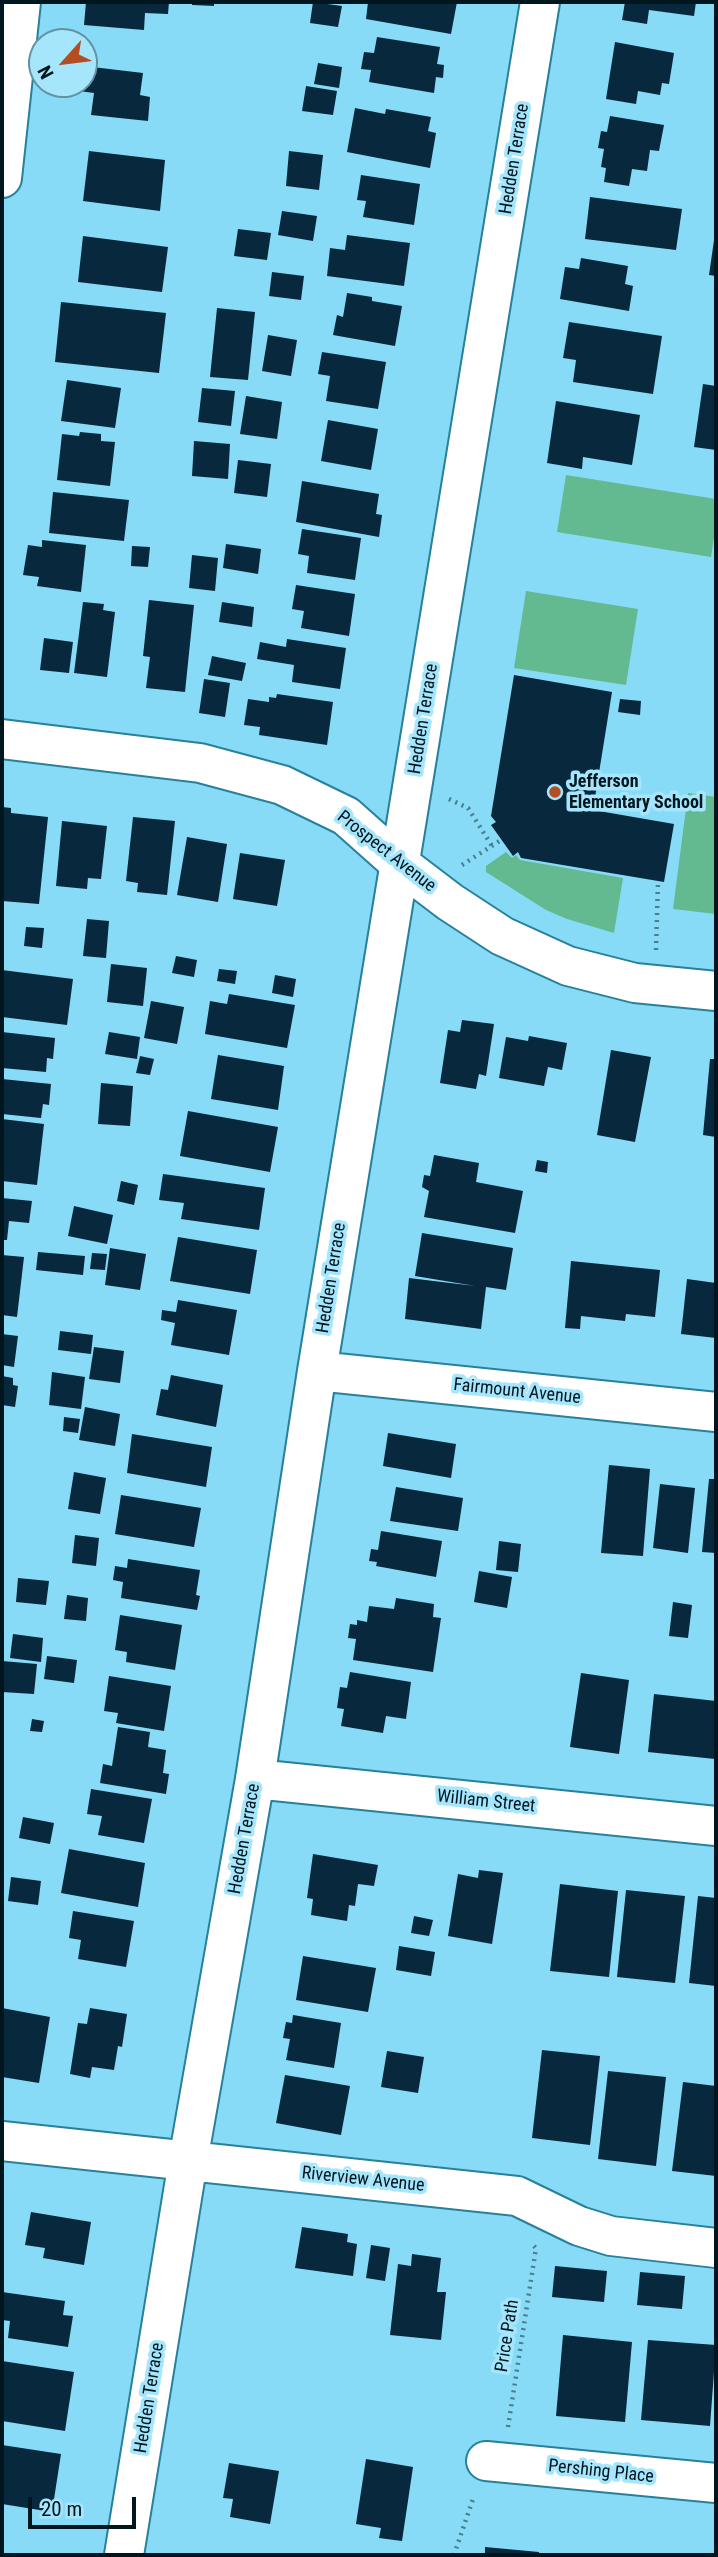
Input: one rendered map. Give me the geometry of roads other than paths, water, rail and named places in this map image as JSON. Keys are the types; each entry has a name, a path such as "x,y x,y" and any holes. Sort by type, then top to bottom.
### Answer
{"street":[{"path":"2,178 21,2"},
{"name":"Hedden Terrace","path":"124,2555 188,2161 255,1779 317,1371 540,2"},
{"name":"Prospect Avenue","path":"2,739 200,763 282,785 346,816 400,864 450,902 502,936 568,965 635,983 716,991"},
{"name":"Fairmount Avenue","path":"317,1371 716,1412"},
{"name":"William Street","path":"255,1779 716,1826"},
{"name":"Riverview Avenue","path":"2,2141 517,2196 579,2226 611,2236 716,2248"},
{"name":"Pershing Place","path":"486,2460 716,2483"}],"place":[{"name":"Jefferson Elementary School","path":"555,792"}]}
